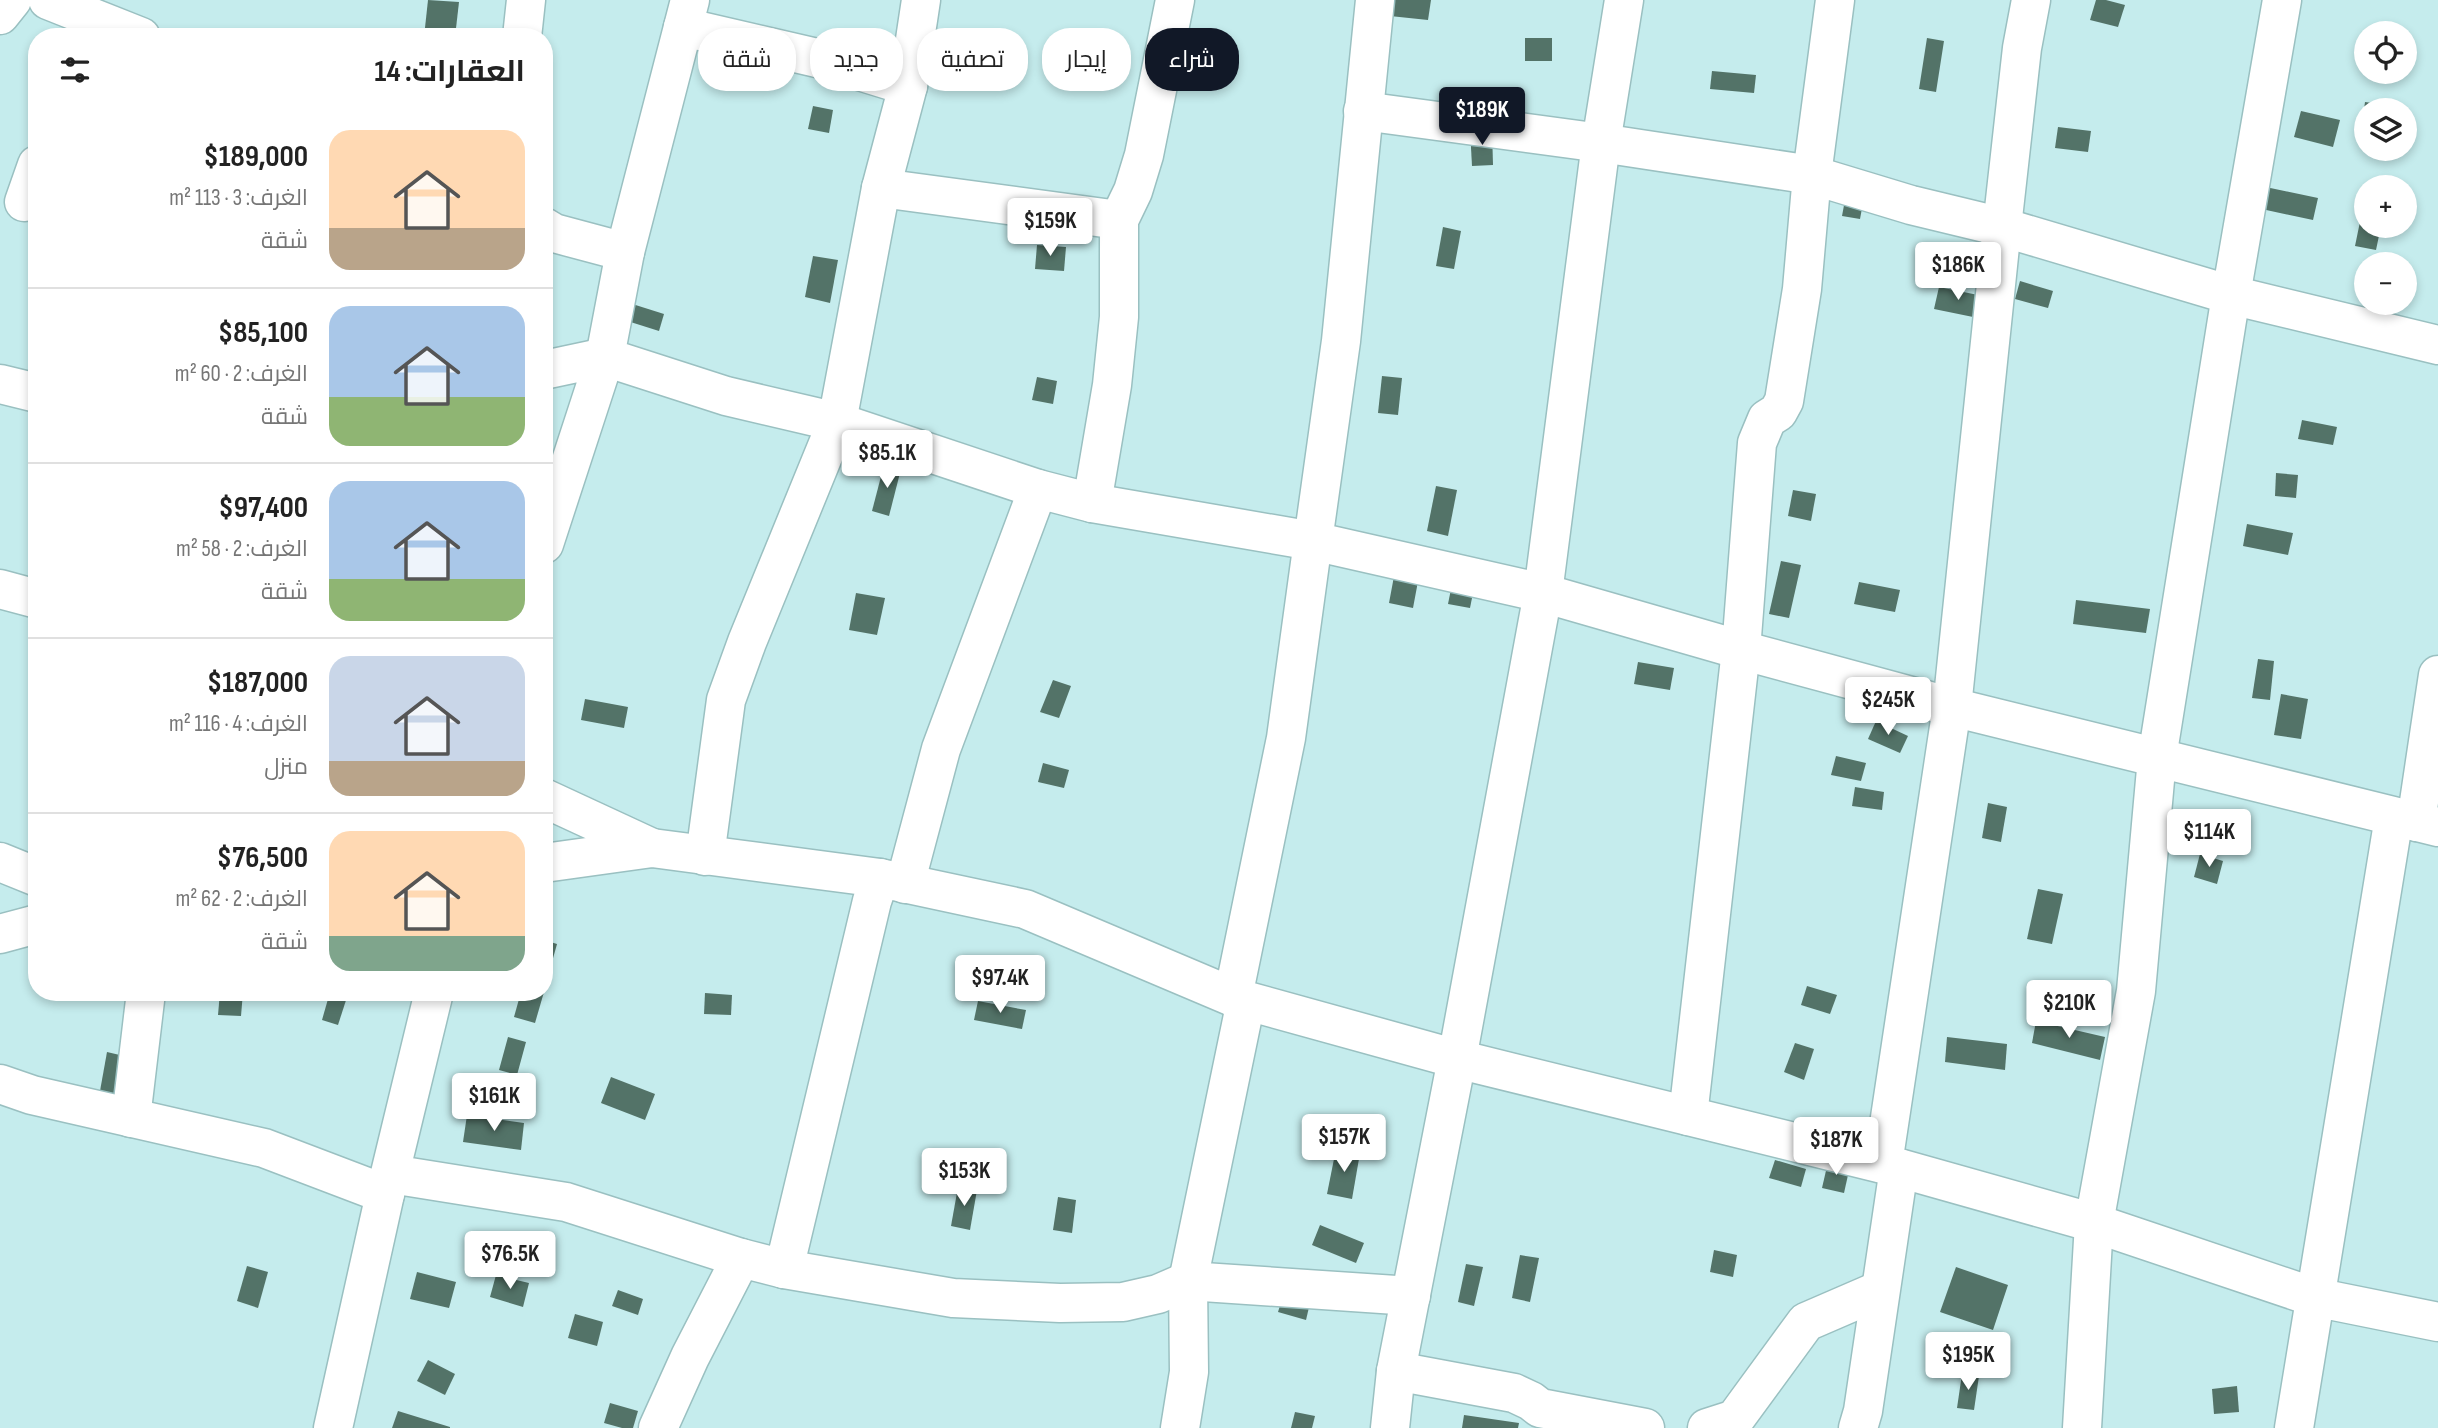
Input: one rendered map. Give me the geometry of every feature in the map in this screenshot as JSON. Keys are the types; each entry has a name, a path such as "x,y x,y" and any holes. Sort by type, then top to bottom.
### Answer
{"street":[{"path":"0,15 12,0"},
{"path":"48,0 118,28"},
{"path":"523,28 526,0"},
{"path":"705,856 726,700 837,422 881,188 908,86 921,0"},
{"path":"1092,503 1112,385 1119,317 1119,220 1133,191 1144,155 1175,0"},
{"path":"1180,1428 1189,1372 1188,1281 1286,738 1314,541 1341,341 1375,0"},
{"path":"1390,1428 1395,1371 1457,1059 1543,593 1601,143 1624,0"},
{"path":"1688,1116 1741,650 1757,443 1767,419 1778,412 1784,401 1802,289 1812,175 1835,0"},
{"path":"1858,1428 1863,1411 1880,1290 1891,1166 1952,707 2022,48 2031,0"},
{"path":"2081,1428 2094,1223 2136,991 2157,758 2231,295 2282,0"},
{"path":"553,516 605,357 625,252 687,13 908,86"},
{"path":"1363,111 1812,175 1911,205 2002,227 2231,295 2438,345"},
{"path":"20,203 28,185"},
{"path":"881,188 1119,220"},
{"path":"553,232 625,252"},
{"path":"553,368 605,357 726,396 837,422 1038,489 1092,503 1314,541 1543,593 1952,707 2416,822"},
{"path":"0,384 28,391"},
{"path":"783,1269 869,914 893,881 1038,489"},
{"path":"0,589 28,597"},
{"path":"2294,1428 2314,1297 2416,822 2438,674"},
{"path":"553,802 652,848 893,881 1025,909 1240,999 1457,1059 1891,1166 2094,1223 2314,1297 2438,1322"},
{"path":"553,862 652,848"},
{"path":"0,862 28,873"},
{"path":"0,934 28,926"},
{"path":"131,1118 145,1001"},
{"path":"333,1428 432,1001"},
{"path":"0,1083 32,1095 264,1148 388,1184 566,1202 783,1269 953,1298 1060,1303 1123,1302 1158,1294 1188,1281 1411,1296"},
{"path":"657,1428 741,1258"},
{"path":"1707,1428 1735,1419 1806,1322 1880,1290"},
{"path":"1395,1371 1514,1393 1531,1401 1539,1418 1645,1428"}],"building":[{"path":"428,0 459,2 456,28 425,28"},
{"path":"1392,0 1431,0 1428,20 1390,16"},
{"path":"2096,0 2125,5 2118,27 2090,20"},
{"path":"1525,38 1552,38 1552,61 1525,61"},
{"path":"1927,38 1944,41 1936,92 1919,89"},
{"path":"1712,71 1756,75 1754,93 1710,89"},
{"path":"813,106 833,110 829,133 808,129"},
{"path":"2301,111 2340,120 2333,147 2294,137"},
{"path":"2058,127 2091,131 2088,152 2055,148"},
{"path":"1470,129 1492,129 1493,165 1472,166"},
{"path":"1849,178 1867,181 1860,219 1842,216"},
{"path":"2261,186 2318,198 2313,220 2257,208"},
{"path":"1443,227 1461,231 1454,269 1436,266"},
{"path":"2357,238 2378,238 2376,250 2355,246"},
{"path":"1037,245 1066,247 1064,271 1035,269"},
{"path":"813,256 838,260 830,303 805,297"},
{"path":"2020,281 2053,291 2048,308 2015,299"},
{"path":"1939,287 1983,296 1978,318 1934,309"},
{"path":"626,302 664,314 659,331 621,319"},
{"path":"1382,376 1402,378 1398,415 1378,413"},
{"path":"1037,377 1057,381 1053,404 1032,400"},
{"path":"2302,420 2337,427 2333,445 2298,439"},
{"path":"884,465 901,469 889,516 872,511"},
{"path":"2276,473 2298,475 2296,498 2275,496"},
{"path":"1436,486 1457,490 1448,536 1427,531"},
{"path":"1793,490 1816,494 1811,521 1788,516"},
{"path":"2247,524 2293,533 2288,555 2243,546"},
{"path":"1397,560 1421,565 1413,608 1389,603"},
{"path":"1781,561 1801,565 1789,618 1769,614"},
{"path":"1455,569 1477,573 1470,608 1448,604"},
{"path":"1859,582 1900,590 1895,612 1854,604"},
{"path":"856,593 885,598 877,635 849,630"},
{"path":"2076,600 2150,609 2146,633 2073,624"},
{"path":"2258,659 2274,661 2270,700 2252,698"},
{"path":"1638,662 1674,668 1670,690 1634,684"},
{"path":"1053,680 1071,686 1059,718 1040,712"},
{"path":"2281,694 2308,699 2301,739 2274,735"},
{"path":"585,699 628,707 624,728 581,720"},
{"path":"1876,721 1908,736 1900,753 1868,739"},
{"path":"1836,756 1866,763 1861,781 1831,775"},
{"path":"1043,763 1069,770 1064,788 1038,782"},
{"path":"1855,787 1884,792 1882,810 1852,806"},
{"path":"1988,803 2007,807 2001,842 1982,838"},
{"path":"2200,854 2223,861 2217,884 2194,877"},
{"path":"2038,889 2063,894 2052,944 2027,939"},
{"path":"553,943 557,944 553,958"},
{"path":"1807,986 1837,995 1830,1014 1801,1005"},
{"path":"705,993 732,995 731,1015 704,1014"},
{"path":"219,1001 242,1001 241,1016 218,1015"},
{"path":"327,1001 346,1001 338,1025 322,1020"},
{"path":"518,1001 541,1001 535,1023 514,1017"},
{"path":"978,1001 1026,1010 1022,1029 974,1020"},
{"path":"2036,1021 2105,1037 2100,1060 2032,1043"},
{"path":"508,1037 526,1042 517,1075 499,1070"},
{"path":"1947,1037 2007,1044 2005,1070 1945,1062"},
{"path":"1795,1043 1814,1049 1804,1080 1784,1072"},
{"path":"107,1052 124,1056 117,1094 100,1091"},
{"path":"611,1077 655,1094 645,1120 601,1103"},
{"path":"467,1115 524,1123 521,1150 463,1142"},
{"path":"1336,1149 1360,1153 1352,1199 1327,1194"},
{"path":"1775,1160 1806,1169 1801,1187 1769,1178"},
{"path":"1828,1162 1850,1166 1844,1193 1822,1188"},
{"path":"958,1187 977,1190 970,1230 951,1226"},
{"path":"1058,1197 1076,1200 1072,1233 1053,1230"},
{"path":"1320,1225 1364,1243 1356,1263 1312,1245"},
{"path":"1714,1250 1737,1255 1733,1277 1710,1272"},
{"path":"1520,1255 1539,1258 1530,1302 1512,1298"},
{"path":"1466,1264 1483,1267 1474,1306 1458,1302"},
{"path":"247,1266 268,1272 258,1308 237,1301"},
{"path":"1956,1267 2008,1285 1993,1330 1940,1312"},
{"path":"417,1272 456,1282 449,1308 410,1299"},
{"path":"496,1275 529,1283 523,1307 490,1297"},
{"path":"618,1290 643,1299 638,1315 612,1306"},
{"path":"1283,1296 1310,1303 1306,1320 1278,1312"},
{"path":"575,1314 603,1322 597,1346 568,1338"},
{"path":"428,1360 455,1374 445,1395 417,1381"},
{"path":"1962,1374 1979,1376 1974,1410 1957,1408"},
{"path":"2237,1386 2239,1412 2214,1414 2212,1389"},
{"path":"610,1403 638,1411 633,1428 604,1423"},
{"path":"398,1411 450,1427 450,1428 392,1428"},
{"path":"1295,1412 1315,1416 1312,1428 1291,1428"},
{"path":"1464,1415 1519,1423 1518,1428 1462,1428"}]}
